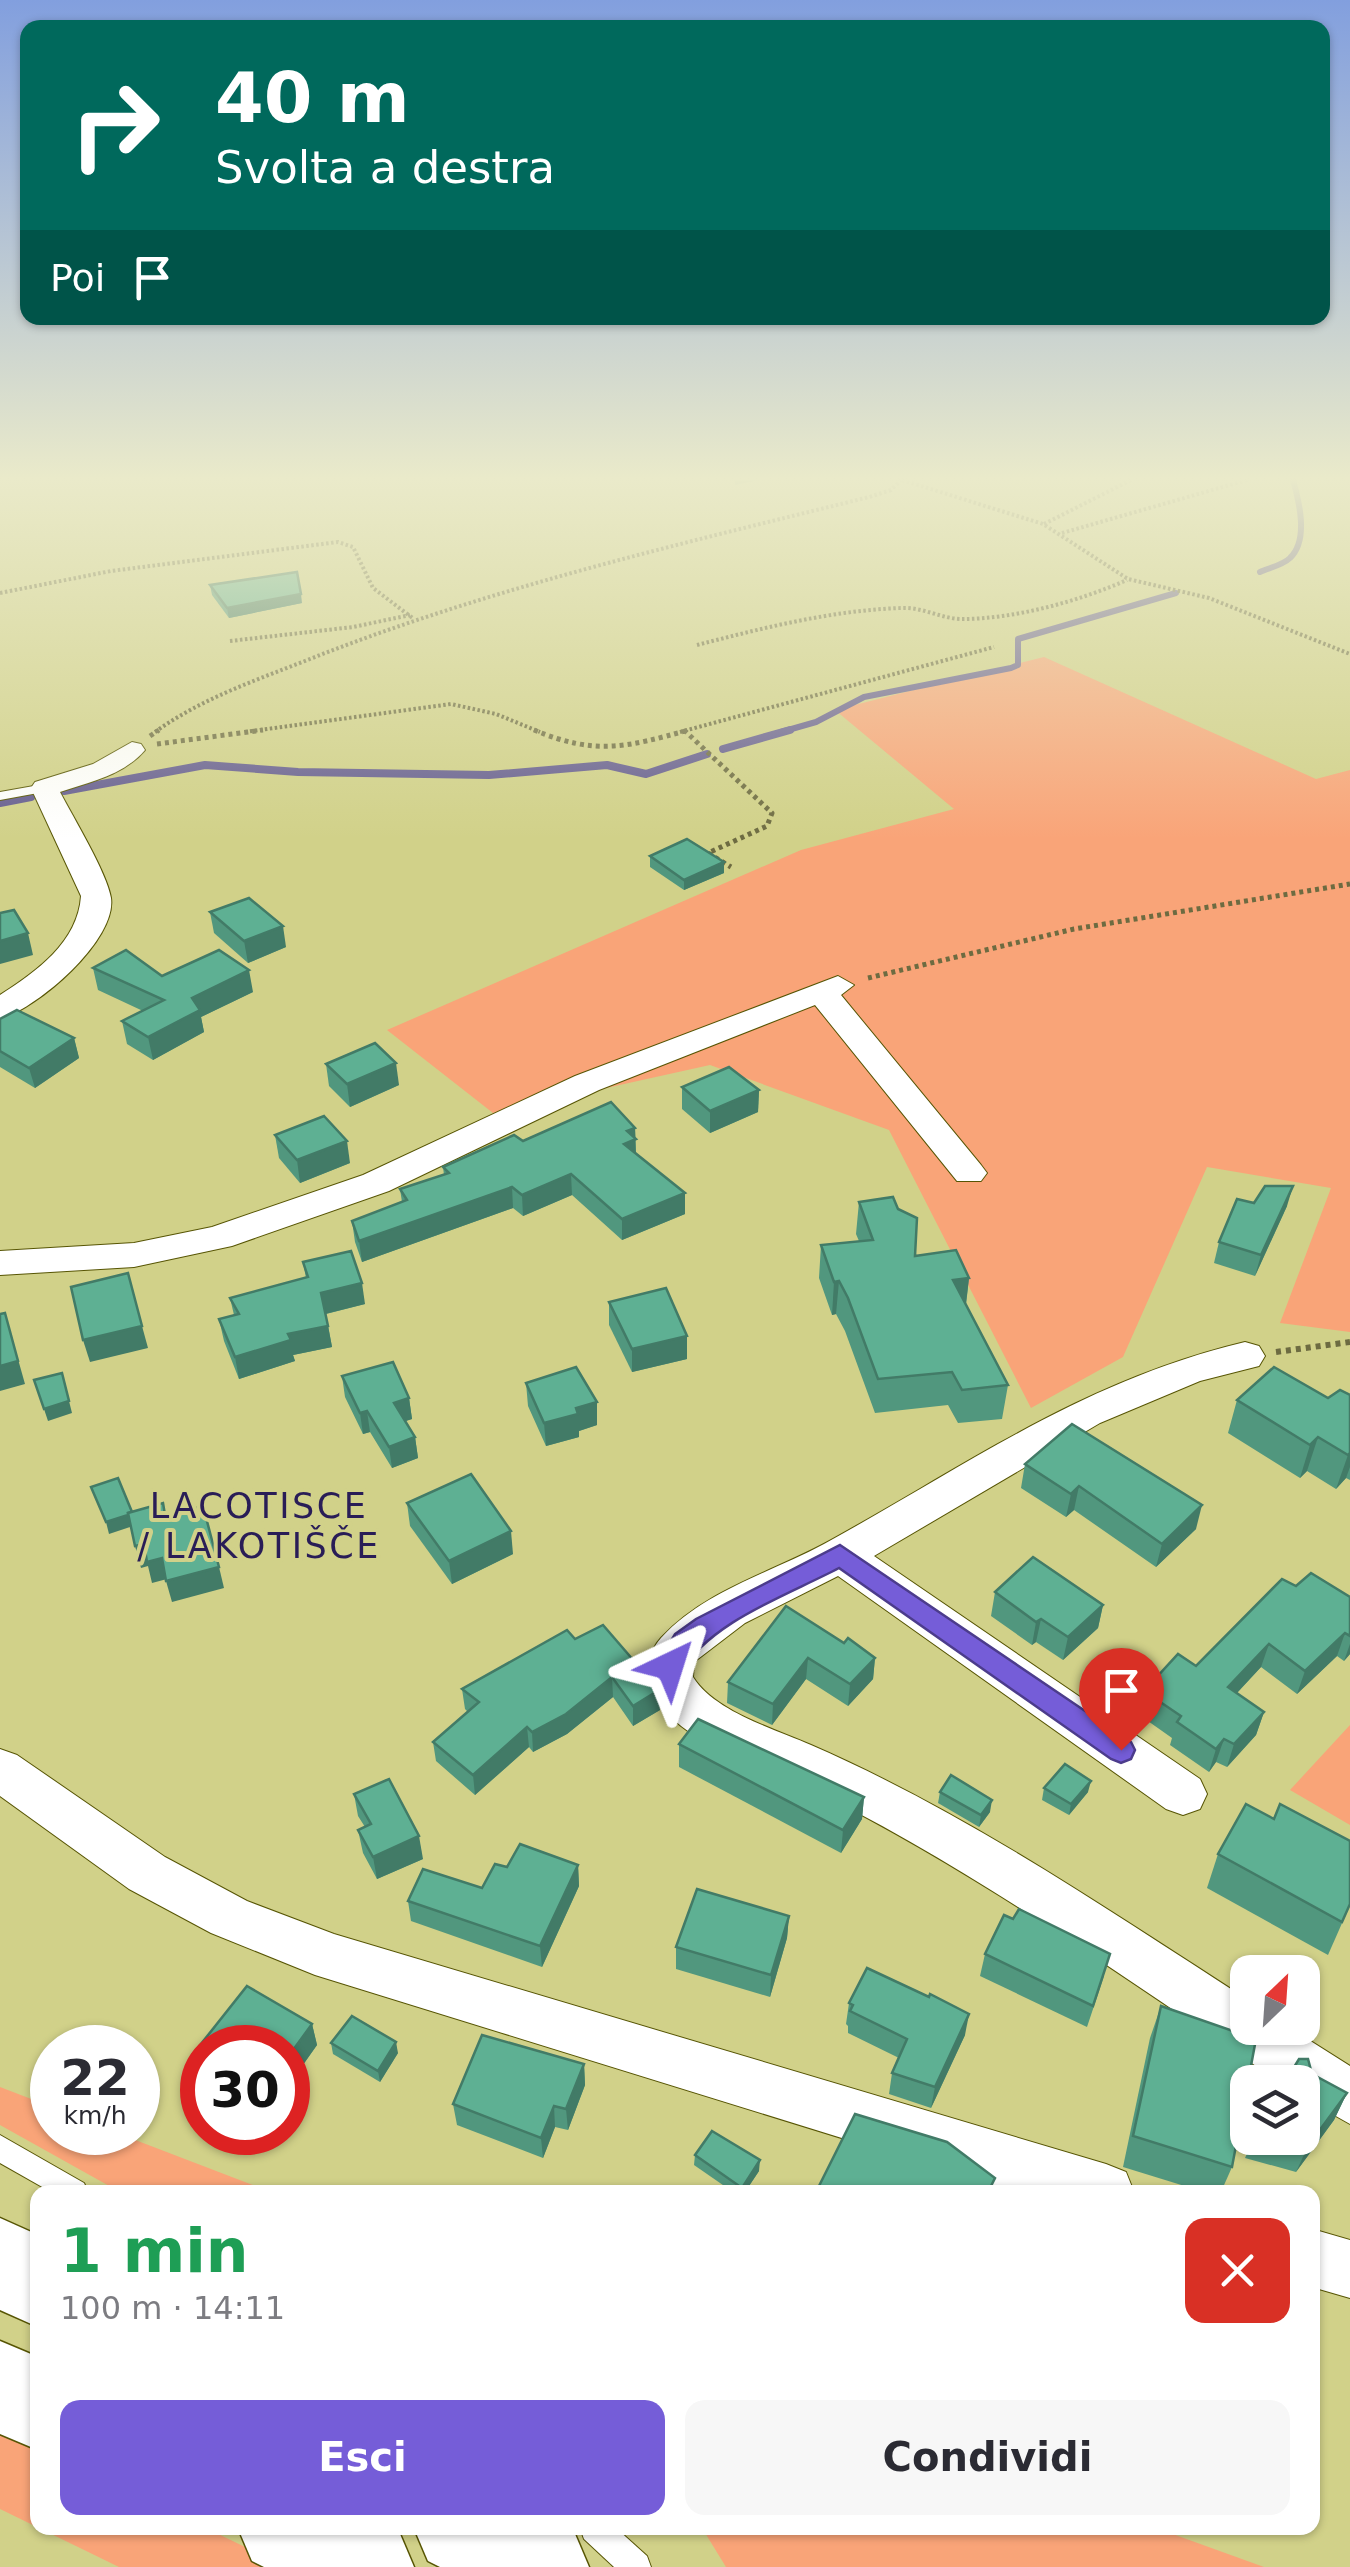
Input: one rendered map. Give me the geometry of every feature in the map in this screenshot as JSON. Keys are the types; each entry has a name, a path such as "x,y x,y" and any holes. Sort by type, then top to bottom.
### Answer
{"highway":[{"path":"0,2260 30,2279"},
{"path":"0,2386 30,2401"},
{"path":"301,2535 367,2567"},
{"path":"475,2535 542,2567"}],"street":[{"path":"0,1009 46,978 86,932 96,912 96,896 45,788 102,770 132,750"},
{"path":"0,1263 134,1255 219,1238 402,1172 587,1083 829,987 969,1174"},
{"path":"1244,1356 1181,1372 1077,1419 924,1502 840,1555 684,1642 670,1666 675,1690 694,1709 825,1773 1007,1875 1350,2097"},
{"path":"840,1555 1183,1794"},
{"path":"0,1769 147,1872 230,1917 317,1952 1083,2185"},
{"path":"1320,2261 1350,2270"}],"lane":[{"path":"0,796 45,788"},
{"path":"0,2148 63,2185"},
{"path":"603,2535 636,2567"}],"path":[{"path":"389,600 412,617"},
{"path":"230,641 353,628 474,600"},
{"path":"697,646 770,626 900,608 920,607 959,619 985,617 1050,600"},
{"path":"1214,600 1350,654"},
{"path":"132,750 186,710 412,617"},
{"path":"132,750 172,741 451,704 495,710 558,740 596,751 637,746 683,729 994,647"},
{"path":"683,729 772,813 767,826 708,853 731,867"},
{"path":"829,987 1074,929 1350,884"},
{"path":"1244,1356 1350,1342"}],"shaded area":[{"path":"1044,657 1316,779 1350,770 1350,1332 1280,1323 1331,1188 1207,1167 1123,1357 1031,1408 889,1130 710,1065 493,1113 387,1030 801,850 954,809 835,710"},
{"path":"1350,1725 1350,1825 1290,1790"},
{"path":"0,2087 30,2099 30,2142 0,2125"},
{"path":"160,2149 253,2185 107,2185 54,2155 160,2155"},
{"path":"0,2426 30,2441 30,2524 0,2509"},
{"path":"53,2535 220,2535 286,2567 119,2567"},
{"path":"706,2535 1175,2535 1264,2567 726,2567"}],"building":[{"path":"221,600 270,600 227,608"},
{"path":"687,839 724,862 684,880 650,856"},
{"path":"249,898 283,926 244,941 210,912"},
{"path":"14,910 28,933 0,941 0,913"},
{"path":"126,950 162,976 219,950 249,970 192,998 200,1010 148,1037 122,1021 164,1000 93,968"},
{"path":"17,1010 74,1038 29,1068 0,1051 0,1019"},
{"path":"375,1043 396,1063 347,1084 326,1064"},
{"path":"729,1067 759,1090 710,1111 682,1087"},
{"path":"611,1102 635,1128 627,1131 636,1139 624,1144 685,1193 622,1219 571,1174 522,1195 512,1187 359,1241 352,1221 407,1200 400,1189 449,1173 443,1167 514,1135 523,1141"},
{"path":"324,1116 347,1141 297,1160 275,1135"},
{"path":"1265,1186 1293,1186 1261,1255 1219,1242 1237,1199 1254,1203"},
{"path":"893,1197 898,1209 917,1218 915,1256 956,1250 969,1278 953,1280 1008,1385 962,1390 952,1372 878,1379 848,1298 839,1281 834,1282 821,1245 873,1240 859,1202"},
{"path":"351,1251 362,1283 321,1293 328,1326 288,1334 291,1340 235,1357 219,1319 239,1314 230,1298 308,1277 303,1262"},
{"path":"128,1273 142,1326 83,1340 71,1287"},
{"path":"666,1288 687,1336 632,1349 609,1302"},
{"path":"5,1313 18,1361 0,1366 0,1314"},
{"path":"393,1362 409,1398 394,1403 415,1437 389,1447 367,1411 360,1413 342,1376"},
{"path":"576,1367 597,1402 576,1408 578,1414 544,1423 526,1383"},
{"path":"1274,1367 1328,1398 1340,1390 1350,1395 1348,1455 1318,1437 1310,1445 1237,1400"},
{"path":"62,1373 69,1401 44,1409 34,1380"},
{"path":"1072,1424 1202,1505 1162,1544 1079,1486 1071,1494 1025,1464"},
{"path":"471,1474 511,1531 449,1561 407,1503"},
{"path":"118,1478 132,1512 106,1522 91,1487"},
{"path":"163,1503 165,1515 203,1506 219,1567 166,1581 162,1558 147,1562 144,1544 135,1546 128,1513"},
{"path":"1033,1557 1103,1605 1068,1637 1041,1619 1036,1622 995,1592"},
{"path":"1311,1573 1350,1597 1350,1636 1345,1633 1305,1671 1269,1644 1228,1687 1264,1712 1234,1744 1224,1739 1216,1749 1177,1722 1181,1716 1144,1691 1178,1654 1196,1666 1282,1579 1296,1586"},
{"path":"786,1606 844,1643 848,1638 875,1658 850,1684 808,1658 773,1704 728,1682"},
{"path":"603,1625 659,1690 633,1706 612,1677 566,1714 532,1732 527,1727 473,1775 433,1742 479,1702 462,1689 567,1630 575,1639"},
{"path":"698,1719 864,1797 843,1830 679,1744"},
{"path":"1065,1764 1091,1781 1071,1804 1044,1788"},
{"path":"951,1775 992,1800 981,1815 940,1792"},
{"path":"389,1779 419,1836 373,1857 358,1830 371,1824 354,1794"},
{"path":"1246,1804 1274,1819 1280,1804 1350,1841 1350,1904 1342,1922 1218,1854"},
{"path":"520,1844 578,1865 540,1946 408,1901 423,1869 482,1888 495,1864 507,1867"},
{"path":"697,1889 789,1916 771,1975 676,1947"},
{"path":"1019,1909 1110,1954 1093,2006 985,1954 1004,1915 1013,1919"},
{"path":"867,1968 969,2014 935,2087 892,2073 907,2039 850,2011 853,2005 849,2003"},
{"path":"247,1986 312,2024 310,2027 216,2025"},
{"path":"1161,2006 1230,2030 1230,2045 1255,2045 1251,2065 1230,2065 1232,2167 1133,2136"},
{"path":"352,2016 396,2042 378,2071 331,2043"},
{"path":"482,2035 584,2064 566,2109 554,2106 541,2138 453,2104"},
{"path":"1299,2059 1308,2059 1310,2065 1295,2065"},
{"path":"1320,2078 1347,2093 1320,2130"},
{"path":"855,2114 947,2142 995,2178 992,2185 820,2185"},
{"path":"712,2131 760,2160 744,2185 738,2185 695,2155"}],"waterway":[{"path":"781,732 816,722 864,697 1011,668 1018,665 1018,639 1153,600"},
{"path":"723,749 790,730"},
{"path":"64,791 205,765 298,772 489,775 607,765 646,774 707,754"},
{"path":"0,803 31,797"}],"district":[{"name":"LACOTISCE / LAKOTIŠČE","path":"259,1526"}],"route":[{"path":"670,1666 684,1642 706,1626 840,1555 1121,1750"}]}
